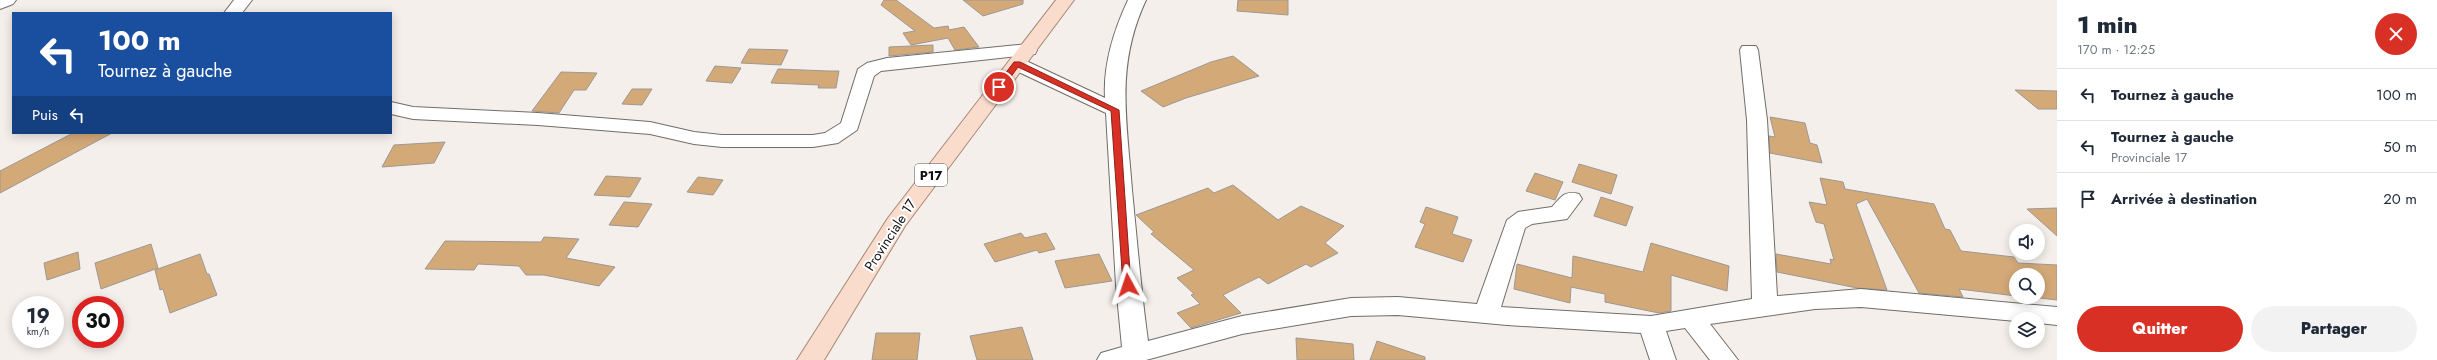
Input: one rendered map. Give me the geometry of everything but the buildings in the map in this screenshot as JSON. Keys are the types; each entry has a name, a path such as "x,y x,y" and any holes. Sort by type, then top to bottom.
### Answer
{"main road":[{"name":"Provinciale 17","path":"810,360 896,223 1065,0"}],"street":[{"path":"0,4 7,0"},
{"path":"234,12 243,0"},
{"path":"1136,353 1128,285 1115,110 1116,65 1124,29 1137,0"},
{"path":"1749,50 1757,120 1764,306"},
{"path":"392,108 414,113 538,119 650,128 694,138 722,141 813,141 831,139 843,133 850,126 865,73 874,67 887,64 1022,57 1115,110"},
{"path":"1486,314 1515,225 1526,217 1559,214 1571,199"},
{"path":"1110,360 1242,325 1352,308 1398,306 1486,314 1651,325 1764,306 1815,300 1861,298 2057,316"},
{"path":"1691,318 1725,360"},
{"path":"1651,325 1663,360"}],"route":[{"path":"999,87 1017,64 1115,110 1128,285"}]}
